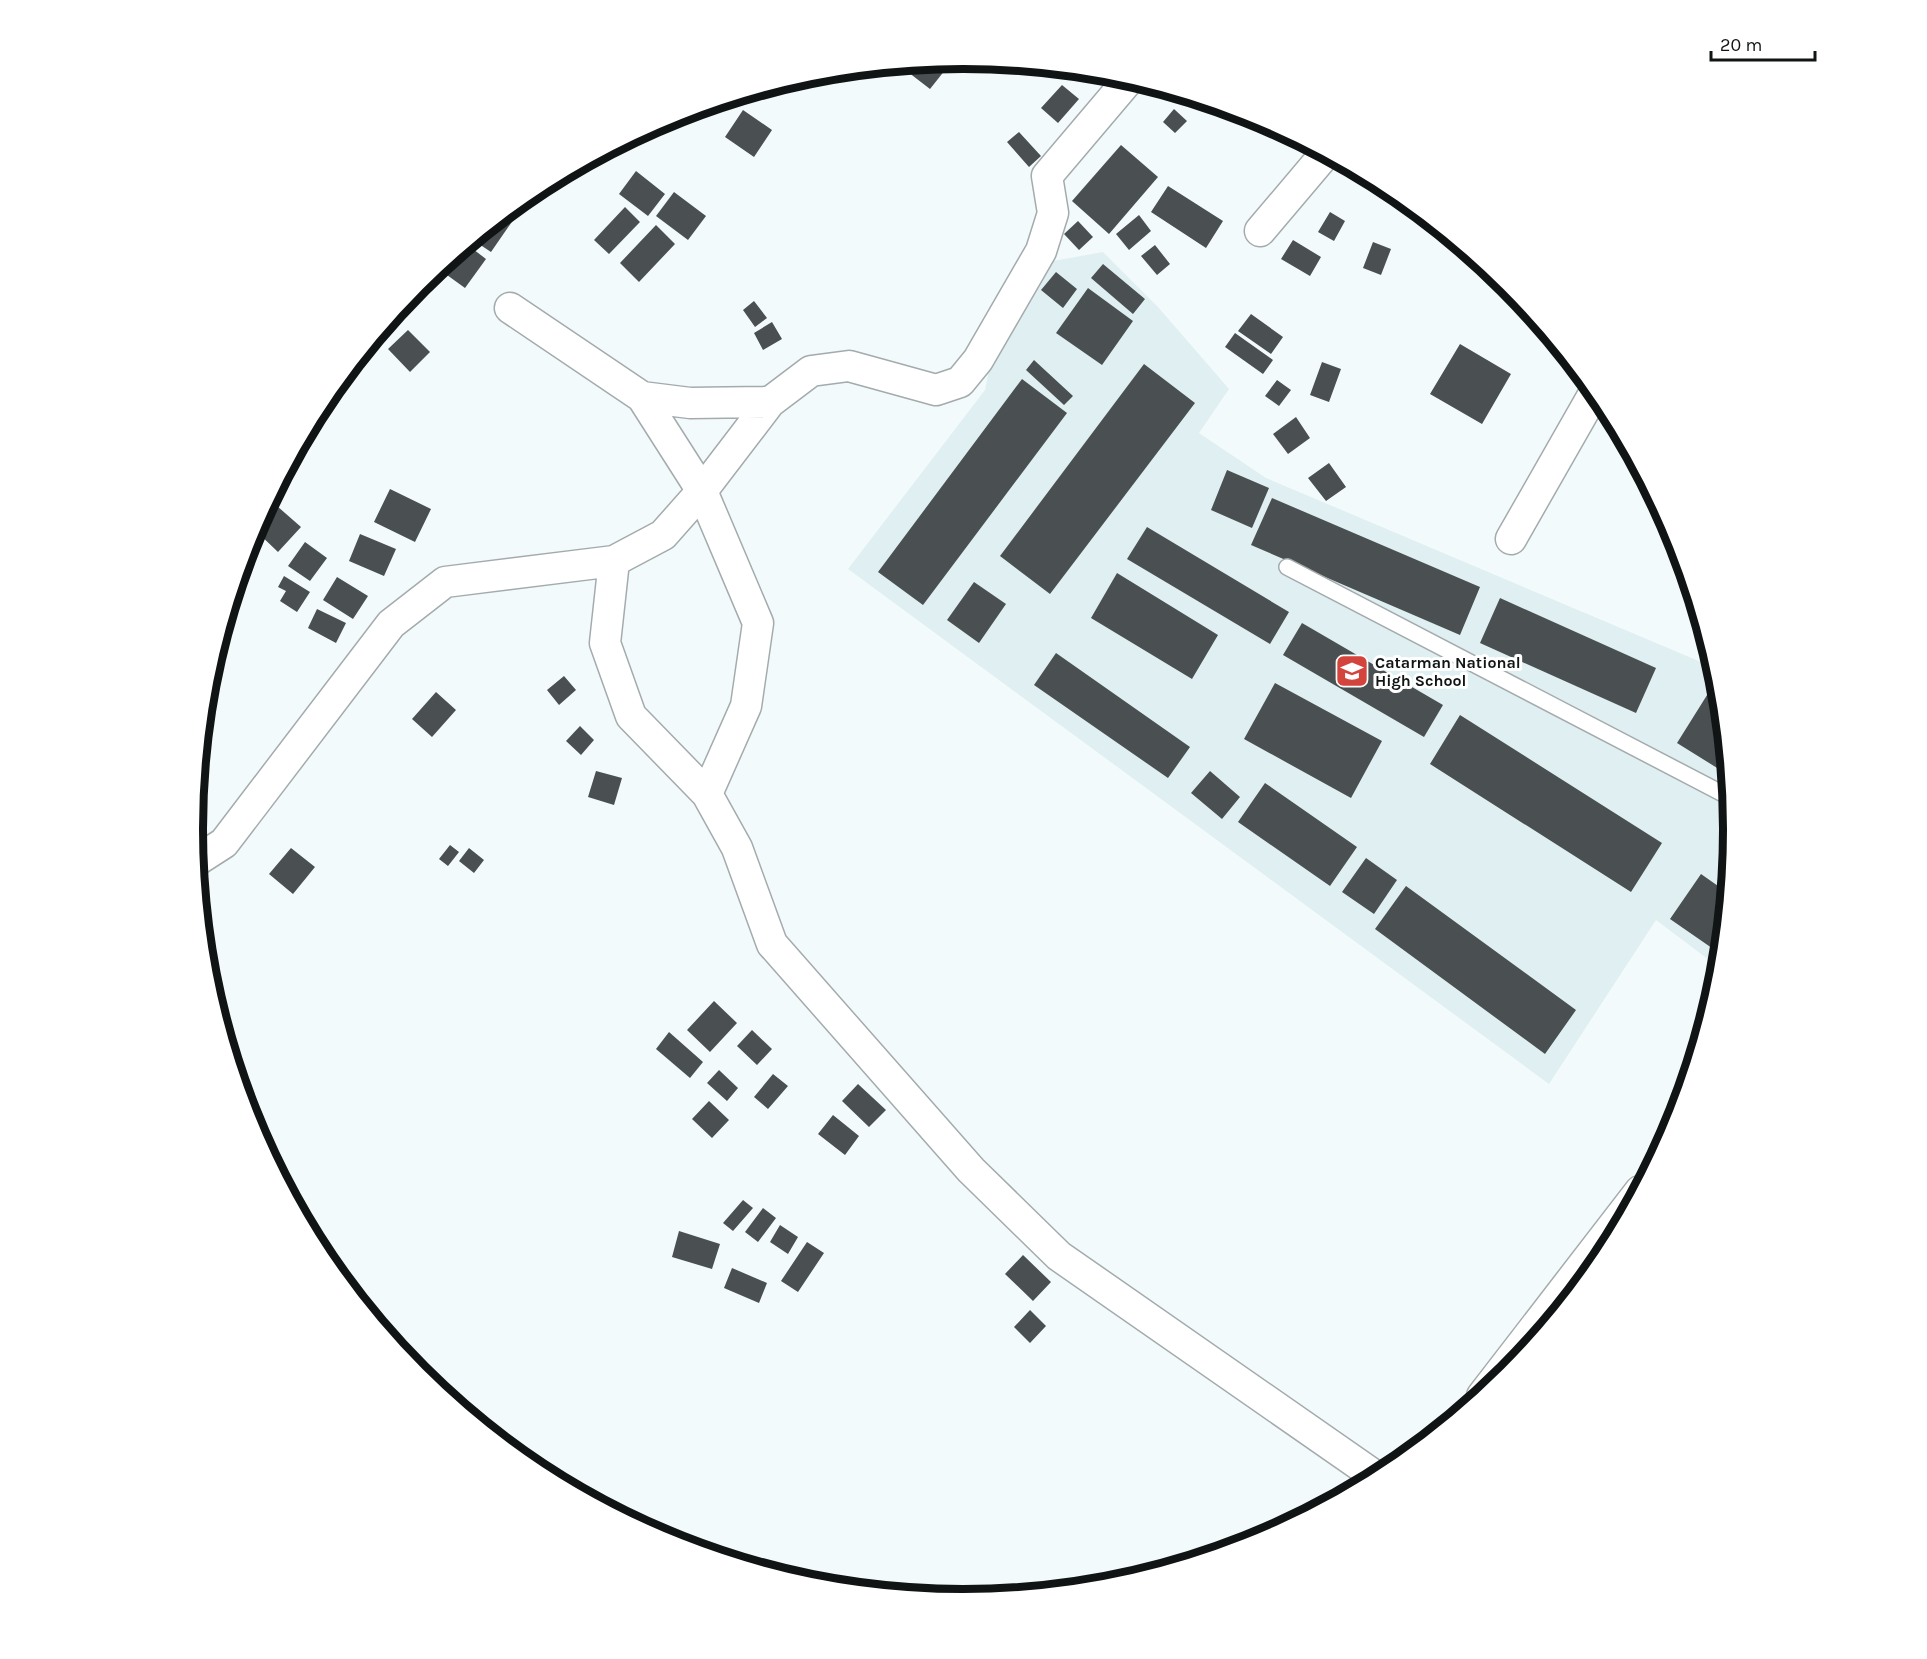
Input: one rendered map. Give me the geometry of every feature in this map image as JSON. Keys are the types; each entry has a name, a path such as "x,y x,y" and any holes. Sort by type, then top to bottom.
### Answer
{"street":[{"path":"204,856 224,843 391,624 445,582 614,561 663,535 702,491 770,402 811,371 849,366 936,390 960,382 978,360 1041,250 1053,213 1047,176 1123,86"},
{"path":"1260,231 1321,159"},
{"path":"510,308 642,397 702,491 758,623 746,706 707,794"},
{"path":"642,397 690,403 770,402"},
{"path":"1511,539 1591,400"},
{"path":"614,561 605,643 631,716 707,794 737,848 772,944 971,1170 1059,1256 1195,1354 1369,1472"},
{"path":"1519,1348 1608,1232"}],"lane":[{"path":"1287,567 1723,794"}],"shaded area":[{"name":"Catarman National High School","path":"1103,252 1158,307 1229,389 1199,433 1266,478 1701,662 1704,658 1717,730 1724,830 1722,879 1712,962 1656,920 1549,1084 848,569 985,390 992,355 1030,285 1053,261"}],"building":[{"path":"945,70 930,89 907,72"},
{"path":"1062,85 1079,99 1058,123 1041,108"},
{"path":"1174,109 1187,121 1175,133 1163,122"},
{"path":"743,110 772,130 754,157 725,137"},
{"path":"1019,132 1041,156 1029,167 1007,142"},
{"path":"1121,145 1158,177 1109,234 1072,201"},
{"path":"636,171 665,194 648,216 619,194"},
{"path":"1168,186 1223,221 1206,248 1151,212"},
{"path":"674,192 706,216 688,240 656,216"},
{"path":"625,207 640,222 609,254 594,240"},
{"path":"1330,212 1345,221 1334,241 1318,232"},
{"path":"517,214 491,252 479,244"},
{"path":"1139,215 1151,231 1129,250 1116,234"},
{"path":"1078,221 1093,237 1079,250 1064,234"},
{"path":"656,225 675,244 639,282 620,263"},
{"path":"1293,240 1321,257 1310,276 1281,259"},
{"path":"1373,242 1391,249 1381,275 1363,268"},
{"path":"1155,245 1170,264 1157,275 1141,256"},
{"path":"473,249 486,259 465,288 447,275"},
{"path":"1103,264 1145,299 1133,314 1091,278"},
{"path":"1056,272 1077,289 1063,308 1041,290"},
{"path":"1088,288 1133,321 1102,365 1056,333"},
{"path":"754,301 767,318 755,327 743,310"},
{"path":"1251,314 1283,337 1271,354 1238,331"},
{"path":"772,322 782,339 763,350 754,333"},
{"path":"408,330 430,352 410,372 388,349"},
{"path":"1235,333 1273,360 1263,374 1225,347"},
{"path":"1460,344 1511,374 1482,424 1430,394"},
{"path":"1034,360 1073,396 1064,405 1026,370"},
{"path":"1322,362 1341,369 1329,402 1310,395"},
{"path":"1144,364 1195,403 1050,594 1000,556"},
{"path":"1022,379 1067,413 923,605 878,572"},
{"path":"1277,380 1291,390 1279,406 1265,396"},
{"path":"1296,417 1310,438 1288,454 1273,434"},
{"path":"1329,463 1346,487 1326,501 1308,478"},
{"path":"1227,470 1269,488 1252,528 1211,510"},
{"path":"390,489 431,509 415,542 374,522"},
{"path":"1272,498 1480,587 1460,635 1251,545"},
{"path":"277,506 301,527 278,552 262,536"},
{"path":"1147,527 1289,612 1270,644 1127,559"},
{"path":"360,534 396,549 384,576 349,561"},
{"path":"305,542 327,558 310,581 288,566"},
{"path":"1117,573 1218,635 1192,679 1091,618"},
{"path":"284,576 310,592 297,612 280,601 286,591 278,587"},
{"path":"337,577 368,596 353,619 323,600"},
{"path":"974,582 1006,604 979,643 947,620"},
{"path":"1500,598 1656,668 1636,713 1480,643"},
{"path":"317,609 346,623 336,643 308,628"},
{"path":"1302,623 1443,705 1424,737 1283,655"},
{"path":"1056,653 1190,747 1168,778 1034,685"},
{"path":"564,676 576,690 559,705 547,690"},
{"path":"1275,683 1382,741 1351,798 1244,739"},
{"path":"1710,690 1721,770 1677,743"},
{"path":"436,692 456,710 432,737 412,719"},
{"path":"1460,715 1662,843 1631,892 1430,764"},
{"path":"580,726 594,740 581,755 566,741"},
{"path":"596,771 622,778 614,805 588,797"},
{"path":"1210,771 1240,797 1222,819 1191,793"},
{"path":"1265,783 1357,847 1330,886 1238,822"},
{"path":"450,845 459,852 448,866 439,859"},
{"path":"291,848 315,867 293,894 269,874"},
{"path":"469,848 484,860 474,873 459,861"},
{"path":"1366,858 1397,880 1374,914 1342,892"},
{"path":"1701,874 1721,888 1714,949 1670,919"},
{"path":"1406,886 1576,1010 1545,1054 1375,929"},
{"path":"714,1001 737,1023 710,1052 687,1030"},
{"path":"752,1030 772,1049 757,1065 737,1046"},
{"path":"669,1032 703,1062 690,1078 656,1049"},
{"path":"719,1070 738,1088 727,1101 707,1083"},
{"path":"773,1074 788,1086 768,1109 754,1097"},
{"path":"858,1084 886,1110 869,1127 842,1101"},
{"path":"709,1101 729,1120 712,1138 692,1119"},
{"path":"833,1115 859,1136 845,1155 818,1134"},
{"path":"743,1200 753,1208 733,1231 723,1223"},
{"path":"763,1208 776,1218 758,1242 745,1232"},
{"path":"780,1225 798,1237 788,1254 770,1242"},
{"path":"679,1231 720,1244 712,1269 672,1257"},
{"path":"807,1242 824,1253 798,1292 781,1281"},
{"path":"1023,1255 1051,1282 1033,1301 1005,1274"},
{"path":"732,1268 767,1283 759,1303 724,1288"},
{"path":"1030,1310 1046,1326 1030,1343 1014,1327"}],"place":[{"name":"Catarman National High School","path":"1352,671"}]}
